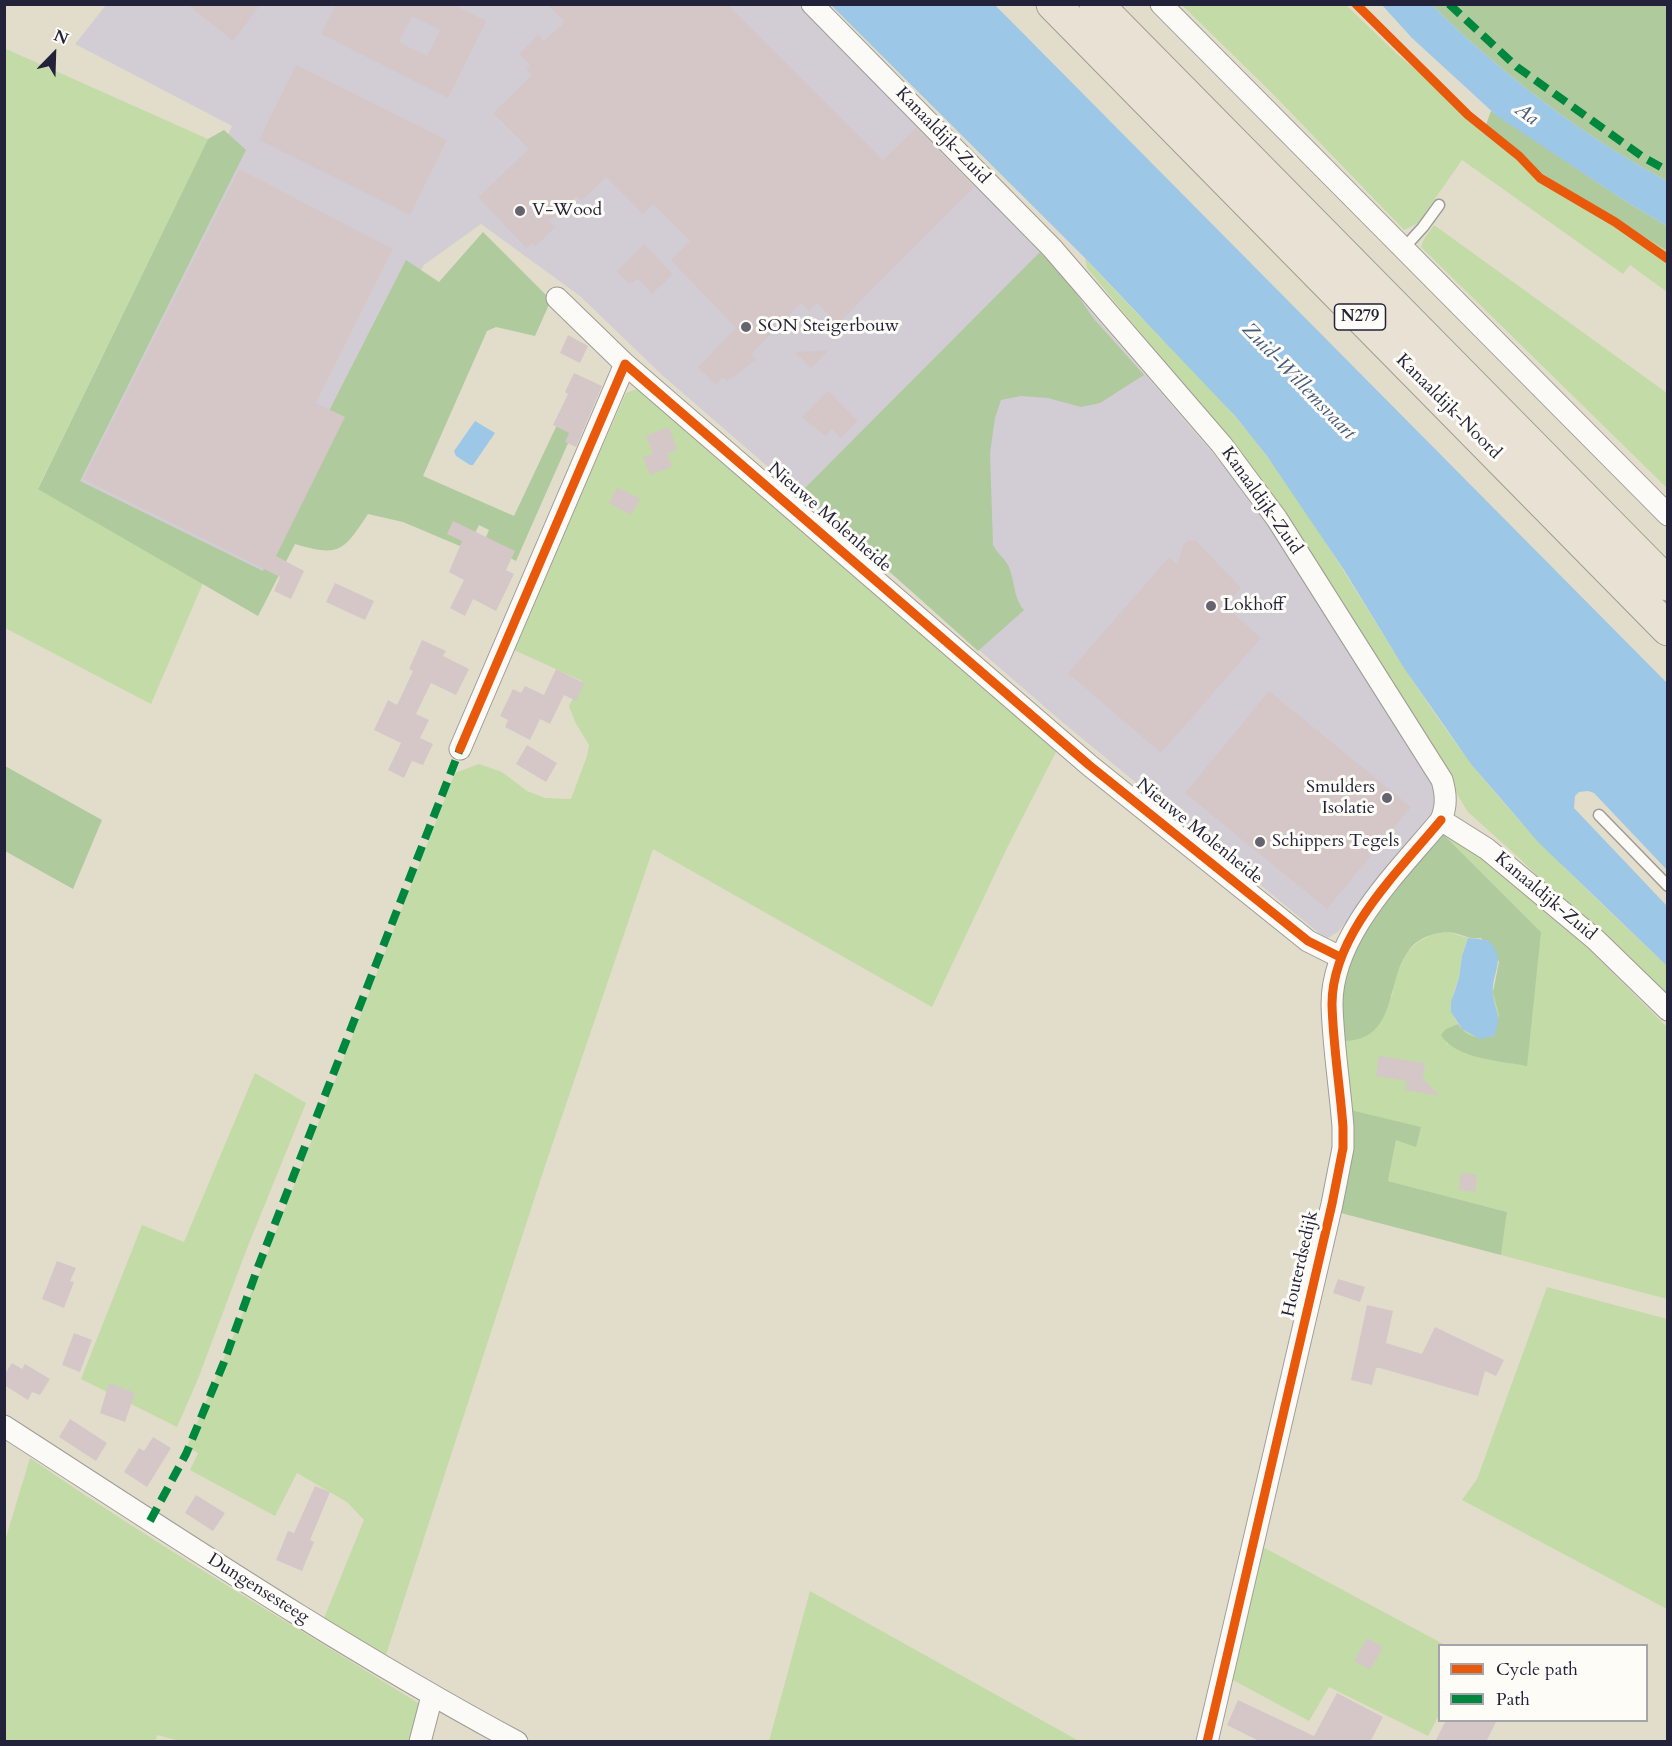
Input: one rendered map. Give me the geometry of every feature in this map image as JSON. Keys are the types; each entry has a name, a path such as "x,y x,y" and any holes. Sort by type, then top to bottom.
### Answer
{"highway":[{"name":"Kanaaldijk-Noord","path":"1053,4 1668,629"},
{"name":"Kanaaldijk-Noord","path":"1096,4 1668,584"}],"street":[{"name":"Kanaaldijk-Zuid","path":"812,4 1052,248 1222,445 1277,519 1442,780 1446,803 1441,820 1487,849 1587,932 1668,1010"},
{"path":"1161,4 1668,515"},
{"name":"Nieuwe Molenheide","path":"557,298 625,364 1089,765 1308,941 1340,957"},
{"path":"460,749 625,364"},
{"name":"Houterdsedijk","path":"1207,1742 1343,1148 1342,1109 1332,1003 1340,957 1371,904 1441,820"},
{"name":"Dungensesteeg","path":"4,1426 188,1545 432,1696 517,1742"},
{"path":"420,1742 432,1696"}],"lane":[{"path":"1403,249 1439,205"},
{"path":"1599,815 1668,886"}],"shaded area":[{"path":"106,5 798,5 983,186 1248,494 1436,788 1434,814 1338,932 1326,939 1061,721 662,375 580,296 481,224 424,265 256,591 65,482 232,126 75,44"}],"green space":[{"path":"1182,5 1346,5 1396,53 1453,101 1483,133 1546,176 1667,251 1667,292 1630,265 1623,274 1462,160 1418,223 1404,230 1271,92"},
{"path":"1433,5 1667,5 1667,181 1596,139 1551,107 1486,55"},
{"path":"4,48 208,139 38,488 203,583 151,704 5,628"},
{"path":"1491,111 1625,201 1667,226 1667,251 1546,176 1483,133"},
{"path":"224,130 246,150 80,481 263,571 305,458 406,260 439,282 483,232 551,300 535,336 496,327 487,331 423,476 514,516 564,410 580,416 516,561 483,544 489,530 479,525 467,549 403,522 368,514 352,537 339,548 321,550 295,544 258,616 38,489 208,139"},
{"path":"1434,225 1667,393 1667,488 1421,247"},
{"path":"1040,252 1065,277 1094,319 1144,375 1100,403 1081,407 1048,398 1021,396 1001,400 995,418 990,453 993,545 1008,565 1018,600 1024,610 978,651 801,492"},
{"path":"1085,258 1224,404 1266,455 1319,532 1418,688 1493,791 1565,868 1667,966 1667,1004 1518,857 1468,812 1386,678 1196,400 1087,268"},
{"path":"642,387 1057,750 1009,844 932,1007 653,849 545,1166 384,1661 322,1623 364,1520 347,1502 297,1473 275,1516 190,1470 198,1453 187,1447 267,1255 455,773 479,764 502,772 527,791 545,798 571,799 589,745 575,722 569,706 582,681 512,649 626,393"},
{"path":"5,766 102,820 73,889 5,851"},
{"path":"1442,833 1469,845 1558,918 1667,1027 1667,1299 1501,1255 1507,1212 1388,1181 1396,1140 1350,1110 1339,1041 1392,996 1394,982 1405,954 1418,942 1431,935 1448,932 1468,938 1462,956 1451,1012 1458,1024 1446,1029 1447,1045 1541,932"},
{"path":"1442,833 1541,932 1527,1066 1468,1054 1448,1043 1441,1035 1446,1029 1458,1024 1469,1035 1494,1036 1499,1015 1493,992 1499,962 1481,938 1470,938 1452,932 1431,935 1414,945 1403,959 1385,1013 1376,1028 1362,1038 1339,1041 1341,991 1356,947 1381,906"},
{"path":"255,1073 306,1103 177,1427 81,1379 142,1225 184,1242"},
{"path":"1350,1110 1421,1127 1416,1147 1396,1140 1388,1181 1507,1212 1501,1255 1337,1212"},
{"path":"1547,1287 1667,1319 1667,1609 1462,1500 1477,1479"},
{"path":"30,1458 176,1554 423,1706 413,1741 184,1742 157,1735 155,1742 5,1741 4,1544"},
{"path":"1261,1546 1443,1644 1438,1644 1438,1717 1428,1736 1329,1687 1309,1721 1233,1680"},
{"path":"810,1591 1079,1741 769,1741"}],"water":[{"name":"Zuid-Willemsvaart","path":"831,5 995,5 1667,683 1667,870 1594,793 1579,792 1575,796 1574,808 1667,906 1667,966 1539,843 1471,764 1404,668 1344,570 1267,456 1236,417 1085,258"},
{"name":"Aa","path":"1382,5 1433,5 1486,55 1551,107 1596,139 1667,181 1667,226 1625,201 1497,116 1412,38"},
{"path":"475,421 495,433 473,465 470,465 456,456 454,451"},
{"path":"1468,938 1488,940 1494,947 1498,960 1493,994 1498,1023 1494,1036 1480,1039 1462,1029 1451,1012 1451,1002"}],"building":[{"path":"187,4 261,4 233,41"},
{"path":"336,4 452,4 486,21 448,98 321,34","holes":["412,16 440,30 427,56 399,42"]},
{"path":"547,4 727,4 883,160 916,128 974,187 838,324 817,303 809,311 801,303 751,354 756,360 727,381 723,377 716,385 698,367 736,328 671,260 690,241 653,204 643,214 606,177 581,201 577,196 549,221 555,227 535,247 532,243 526,248 478,197 529,149 493,113 532,75 526,69 530,65 519,54 538,35 544,41 565,22"},
{"path":"296,65 447,140 410,215 259,140"},
{"path":"239,169 393,249 316,403 345,417 276,556 304,571 291,599 274,591 280,577 83,479"},
{"path":"644,244 673,274 652,294 638,279 629,284 617,271"},
{"path":"568,335 588,346 580,363 560,353"},
{"path":"829,350 811,368 795,352"},
{"path":"574,373 602,386 576,447 565,442 569,433 553,425 568,394 565,392"},
{"path":"828,391 858,421 841,438 832,429 825,436 802,417"},
{"path":"669,427 677,450 667,453 672,467 650,475 643,457 653,454 646,436"},
{"path":"617,487 640,499 631,515 609,503"},
{"path":"453,521 515,551 506,570 514,574 496,611 473,599 465,616 450,608 464,580 449,572 462,541 447,534"},
{"path":"1195,540 1241,588 1225,606 1261,638 1161,753 1068,673 1169,557 1177,564 1184,544"},
{"path":"335,583 374,601 365,620 326,602"},
{"path":"422,640 446,651 443,656 469,669 456,695 431,683 416,714 429,720 420,738 433,744 423,765 412,761 404,778 388,770 401,743 374,730 388,700 397,705 413,671 409,669"},
{"path":"556,669 584,683 576,701 564,695 550,724 540,719 530,740 505,727 508,720 500,716 513,689 521,693 525,686 544,695"},
{"path":"1269,691 1411,807 1327,909 1185,793"},
{"path":"527,745 557,763 546,782 516,764"},
{"path":"1379,1056 1425,1063 1423,1079 1440,1096 1405,1090 1407,1081 1376,1076"},
{"path":"1461,1173 1477,1175 1475,1192 1459,1190"},
{"path":"57,1261 76,1268 70,1281 74,1282 64,1308 42,1299"},
{"path":"1338,1279 1365,1287 1360,1302 1333,1293"},
{"path":"1367,1305 1393,1311 1386,1343 1422,1354 1435,1327 1504,1360 1496,1376 1485,1371 1478,1396 1380,1368 1376,1368 1372,1385 1351,1380"},
{"path":"74,1333 92,1340 80,1372 62,1365"},
{"path":"12,1363 22,1369 25,1364 50,1379 40,1395 32,1392 28,1400 4,1385 4,1375"},
{"path":"109,1383 135,1393 125,1422 100,1413"},
{"path":"70,1419 107,1443 96,1461 59,1437"},
{"path":"153,1437 171,1448 147,1487 124,1472 139,1448 144,1451"},
{"path":"315,1486 330,1492 310,1540 314,1542 302,1571 276,1560 288,1531 294,1533"},
{"path":"196,1495 225,1513 213,1531 185,1513"},
{"path":"1367,1638 1383,1647 1370,1670 1354,1661"},
{"path":"1337,1693 1383,1717 1370,1742 1261,1742 1227,1725 1238,1700 1314,1736"},
{"path":"1445,1722 1496,1722 1486,1742 1435,1742"}],"marked path":[{"path":"1449,4 1517,67 1643,157 1668,171"},
{"path":"150,1521 186,1454 224,1362 258,1267 460,749"}],"cycle path":[{"path":"1356,4 1468,115 1519,156 1540,178 1615,222 1668,259"},
{"path":"460,749 625,364 1089,765 1308,941 1340,957"},
{"path":"1207,1742 1343,1148 1332,1004 1335,978 1343,953 1355,928 1388,882 1441,820"}],"place":[{"name":"V-Wood","path":"520,211"},
{"name":"SON Steigerbouw","path":"746,327"},
{"name":"Lokhoff","path":"1211,606"},
{"name":"Smulders Isolatie","path":"1387,798"},
{"name":"Schippers Tegels","path":"1260,842"}]}
